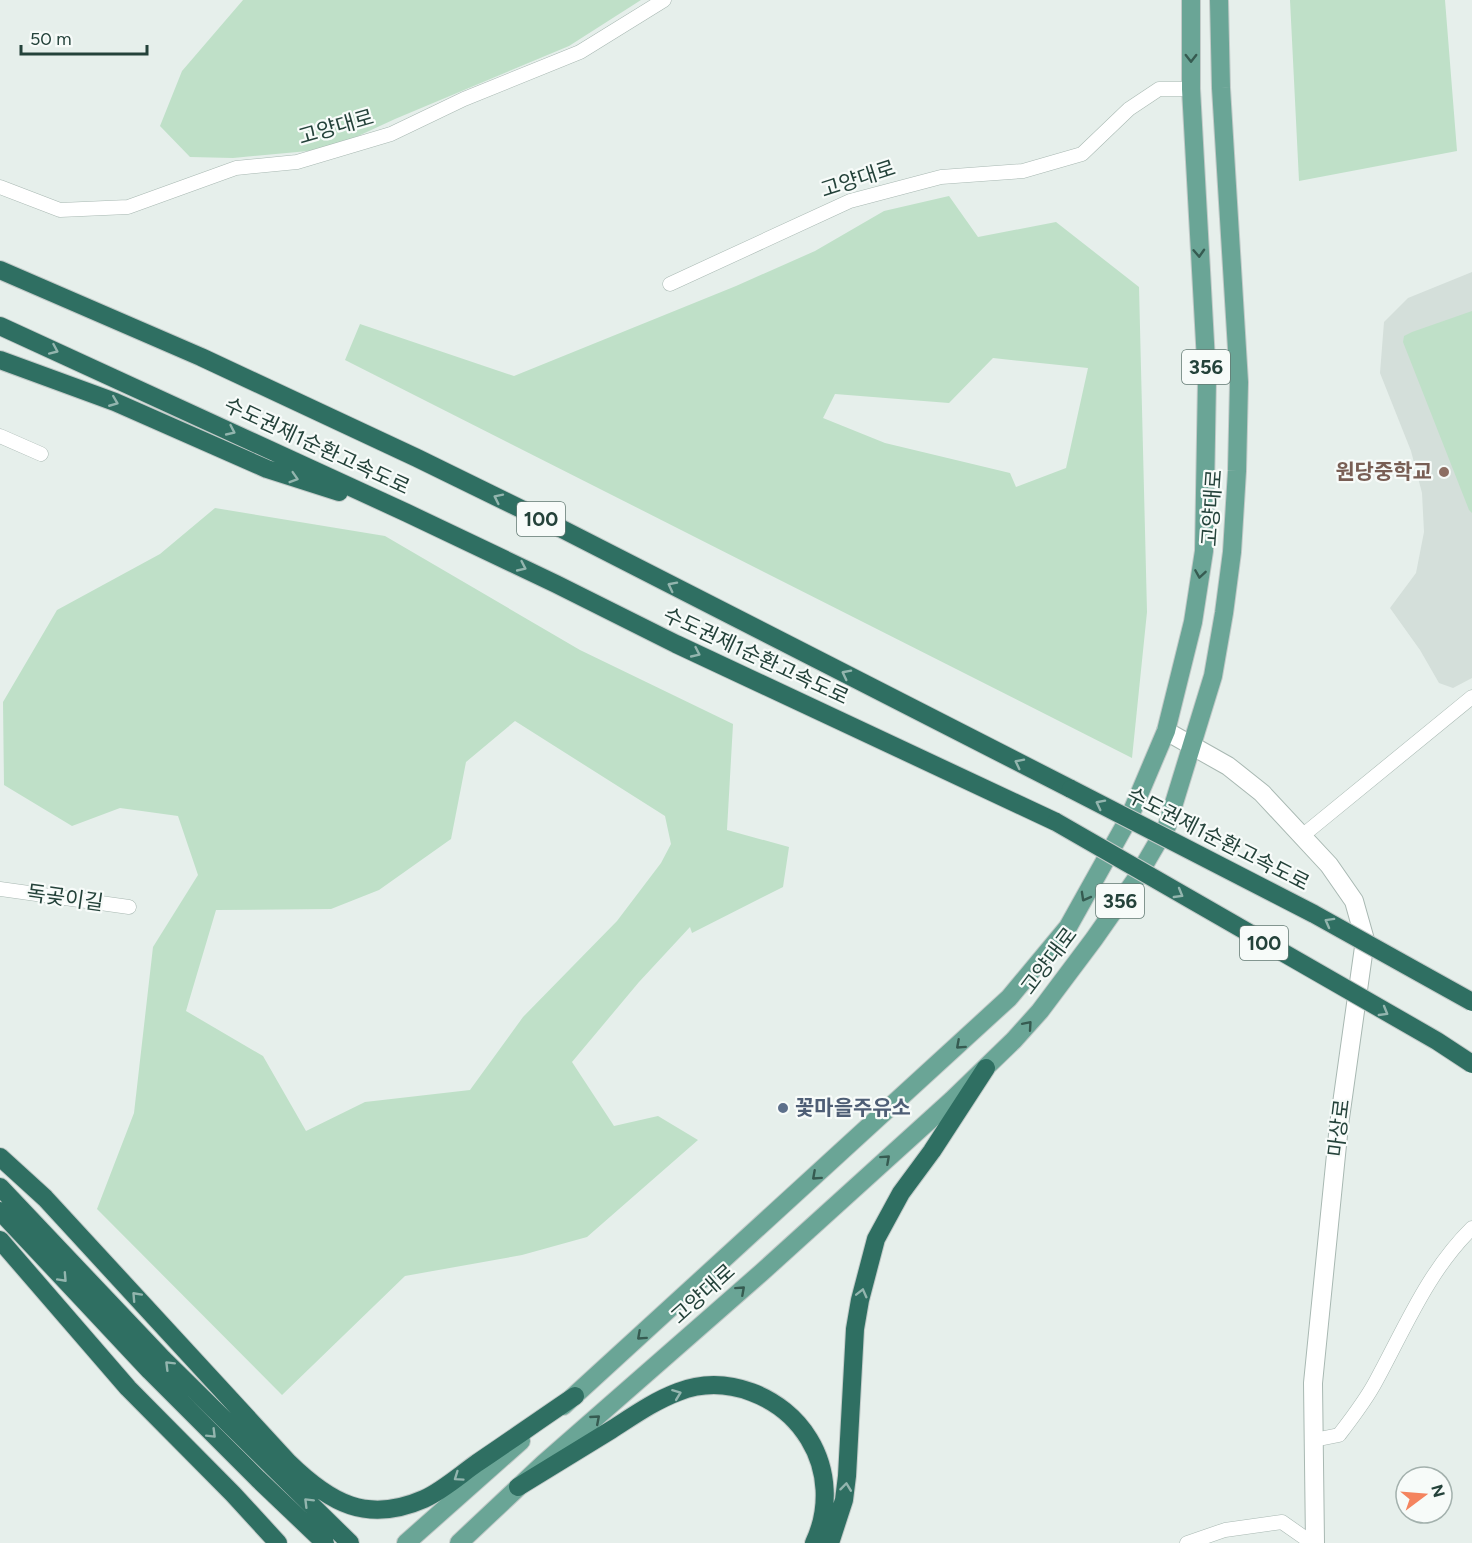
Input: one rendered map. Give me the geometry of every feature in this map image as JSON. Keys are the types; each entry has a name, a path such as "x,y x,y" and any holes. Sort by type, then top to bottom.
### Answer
{"highway":[{"name":"수도권제1순환고속도로","path":"0,270 201,357 562,529 1314,914 1472,1002"},
{"name":"수도권제1순환고속도로","path":"0,326 407,513 676,644 1056,822 1437,1041 1472,1064"},
{"path":"0,360 115,402 267,470 407,513"},
{"path":"830,1543 844,1500 855,1329 860,1299 876,1239 901,1193 932,1151 986,1068"},
{"path":"0,1157 45,1198 289,1463 311,1485 333,1499 358,1508 396,1510 426,1498 575,1396"},
{"path":"0,1187 163,1359 350,1543"},
{"path":"0,1211 150,1371 325,1543"},
{"path":"0,1240 129,1388 278,1543"},
{"path":"518,1487 661,1400 680,1391 708,1386 729,1387 752,1392 770,1400 798,1422 820,1460 824,1481 825,1508 814,1543"}],"main road":[{"name":"고양대로","path":"406,1543 575,1396 1009,998 1068,927 1130,816 1166,731 1193,622 1204,551 1206,380 1191,89 1191,0"},
{"name":"고양대로","path":"459,1543 518,1487 761,1273 1014,1040 1040,1011 1136,879 1167,826 1213,676 1232,552 1239,382 1222,99 1219,0"}],"street":[{"name":"고양대로","path":"0,187 60,210 128,207 236,168 297,162 391,134 464,99 580,52 664,0"},
{"name":"고양대로","path":"670,284 850,201 940,177 1023,171 1082,154 1129,109 1159,89 1191,89"},
{"path":"0,436 41,454"},
{"path":"1302,836 1472,697"},
{"name":"마상로","path":"1166,731 1228,766 1262,793 1329,865 1354,901 1365,940 1334,1172 1313,1383 1314,1543"},
{"name":"독곶이길","path":"0,889 129,907"},
{"path":"1314,1440 1339,1435 1375,1384 1426,1286 1456,1244 1472,1228"},
{"path":"1186,1543 1225,1530 1282,1522 1314,1543"}],"shaded area":[{"name":"원당중학교","path":"1472,272 1472,678 1453,688 1439,683 1420,650 1390,608 1416,573 1424,532 1422,493 1411,451 1380,373 1384,322 1408,298"}],"green space":[{"path":"243,0 641,0 569,46 395,119 330,149 233,158 190,157 160,126 182,71"},
{"path":"1290,0 1445,0 1457,151 1299,181"},
{"path":"949,196 978,237 1056,222 1139,287 1147,612 1132,758 345,360 360,324 514,376 736,286 815,251 884,211","holes":["993,358 1088,368 1066,468 1016,487 1010,473 885,443 823,418 835,394 949,403"]},
{"path":"1472,311 1472,513 1403,342 1404,336 1412,332"},
{"path":"215,508 385,536 580,650 733,724 727,830 789,847 783,887 692,933 690,927 639,982 572,1062 614,1126 658,1116 698,1140 587,1237 522,1255 405,1276 282,1395 97,1209 134,1113 153,947 198,875 178,816 120,808 72,826 4,785 3,702 57,610 160,554","holes":["515,721 665,816 671,844 661,863 617,921 523,1017 470,1090 365,1102 306,1131 263,1056 186,1011 216,910 331,909 379,890 451,839 466,762"]}],"place":[{"name":"원당중학교","path":"1444,472"},
{"name":"꽃마을주유소","path":"783,1108"}]}
